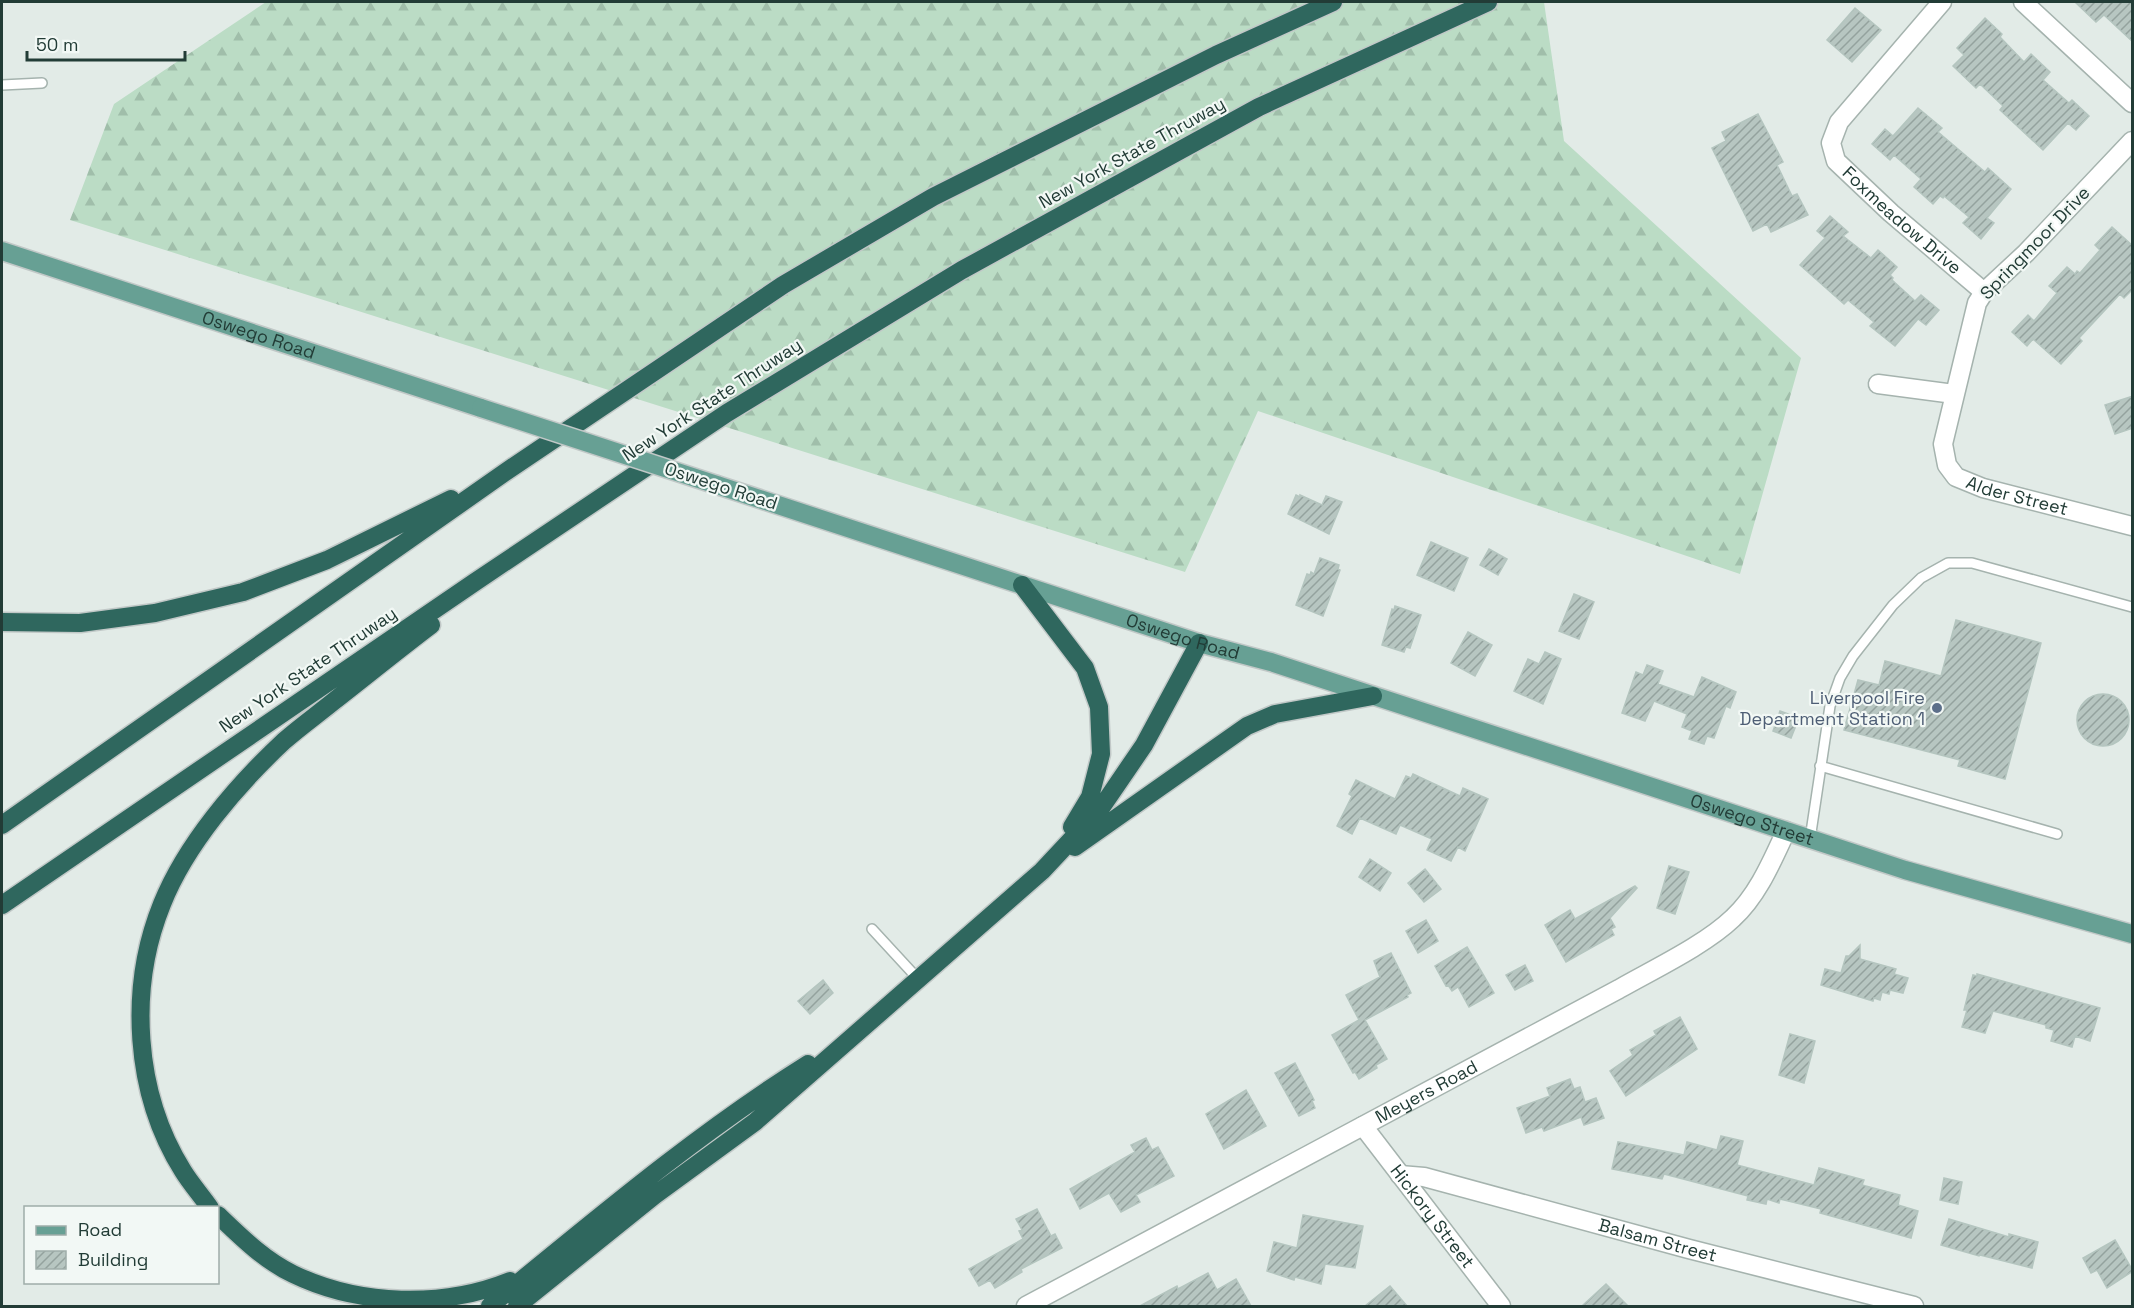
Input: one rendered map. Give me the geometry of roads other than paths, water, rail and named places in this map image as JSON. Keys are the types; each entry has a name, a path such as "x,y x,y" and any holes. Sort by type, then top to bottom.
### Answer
{"highway":[{"path":"2,825 504,473 783,285 933,197 1216,55 1333,2"},
{"name":"New York State Thruway","path":"2,905 474,582 727,413 962,270 1259,107 1488,2"},
{"path":"2,622 80,623 154,613 243,592 327,560 504,473"},
{"path":"209,1206 183,1170 161,1125 145,1074 139,1020 147,953 162,904 186,857 206,830 233,794 285,740 441,616 474,582"},
{"path":"1022,585 1085,668 1099,707 1101,754 1090,797 1042,871"},
{"path":"517,1306 655,1194 755,1122 1042,871 1101,808 1144,745 1199,643"},
{"path":"1042,871 1246,726 1275,714 1372,696"},
{"path":"489,1306 696,1141 756,1097 858,1033"},
{"path":"219,1216 251,1247 292,1274 334,1290 390,1301 447,1300 492,1290 536,1269"}],"main road":[{"name":"Oswego Road","path":"2,251 1199,643 1271,662 1372,696"},
{"name":"Oswego Street","path":"1372,696 1905,870 2133,934"}],"street":[{"name":"Foxmeadow Drive","path":"1942,2 1839,122 1831,143 1836,161 1891,213 1984,292"},
{"path":"2023,2 2133,103"},
{"name":"Springmoor Drive","path":"1954,394 1977,303 1984,292 2026,253 2133,141"},
{"path":"1878,384 1954,394"},
{"name":"Alder Street","path":"1954,394 1943,444 1947,465 1956,477 1983,488 2133,526"},
{"name":"Meyers Road","path":"1026,1306 1619,989 1710,936 1734,918 1759,886 1786,831"},
{"name":"Hickory Street","path":"1363,1126 1501,1306"},
{"name":"Balsam Street","path":"1400,1175 1424,1177 1689,1249 1914,1306"}],"lane":[{"path":"2,85 42,83"},
{"path":"1810,839 1830,706 1840,678 1853,656 1893,605 1921,578 1948,563 1972,563 2133,607"},
{"path":"1820,766 2057,834"},
{"path":"872,929 919,980"}],"place":[{"name":"Liverpool Fire Department Station 1","path":"1937,708"}]}
